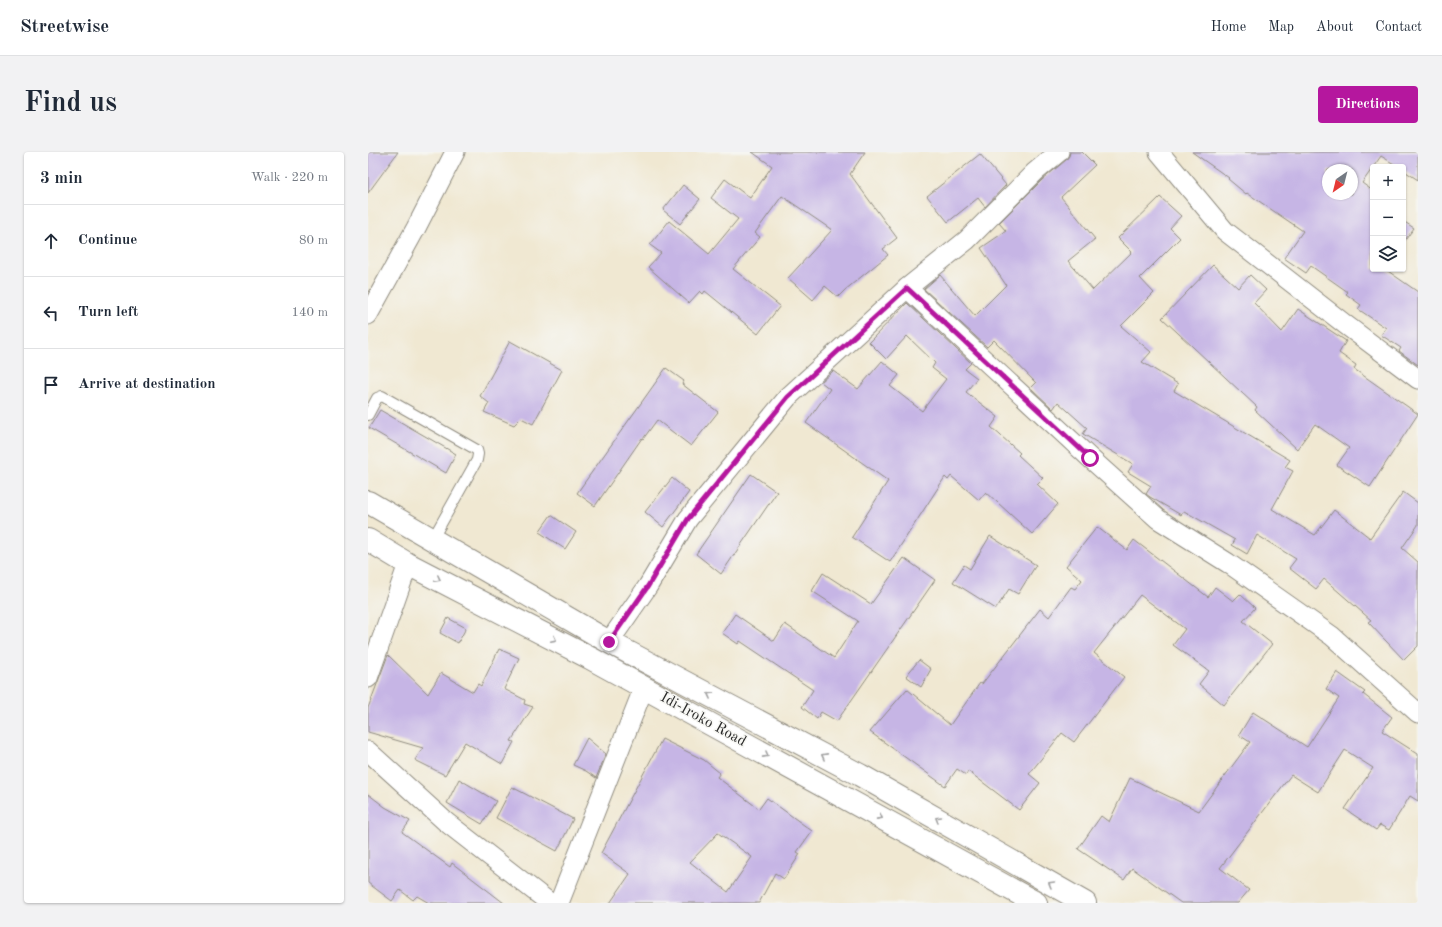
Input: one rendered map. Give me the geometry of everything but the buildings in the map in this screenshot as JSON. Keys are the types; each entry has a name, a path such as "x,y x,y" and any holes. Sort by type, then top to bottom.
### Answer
{"highway":[{"path":"368,502 609,642 860,775 1085,903"},
{"name":"Idi-Iroko Road","path":"368,540 408,564 644,687 1036,903"}],"street":[{"path":"368,315 416,228 455,152"},
{"path":"609,642 648,586 688,519 788,397 907,288 966,240 1036,172 1059,152"},
{"path":"1159,152 1225,231 1418,379"},
{"path":"907,288 1090,458 1158,518 1228,563 1332,636 1418,713"},
{"path":"368,678 408,564"},
{"path":"559,903 644,687"},
{"path":"368,751 446,822 550,903"}],"lane":[{"path":"368,415 377,398 382,396 477,450 477,460 432,540"}],"route":[{"path":"609,642 648,586 688,519 788,397 907,288 1090,458"}]}
